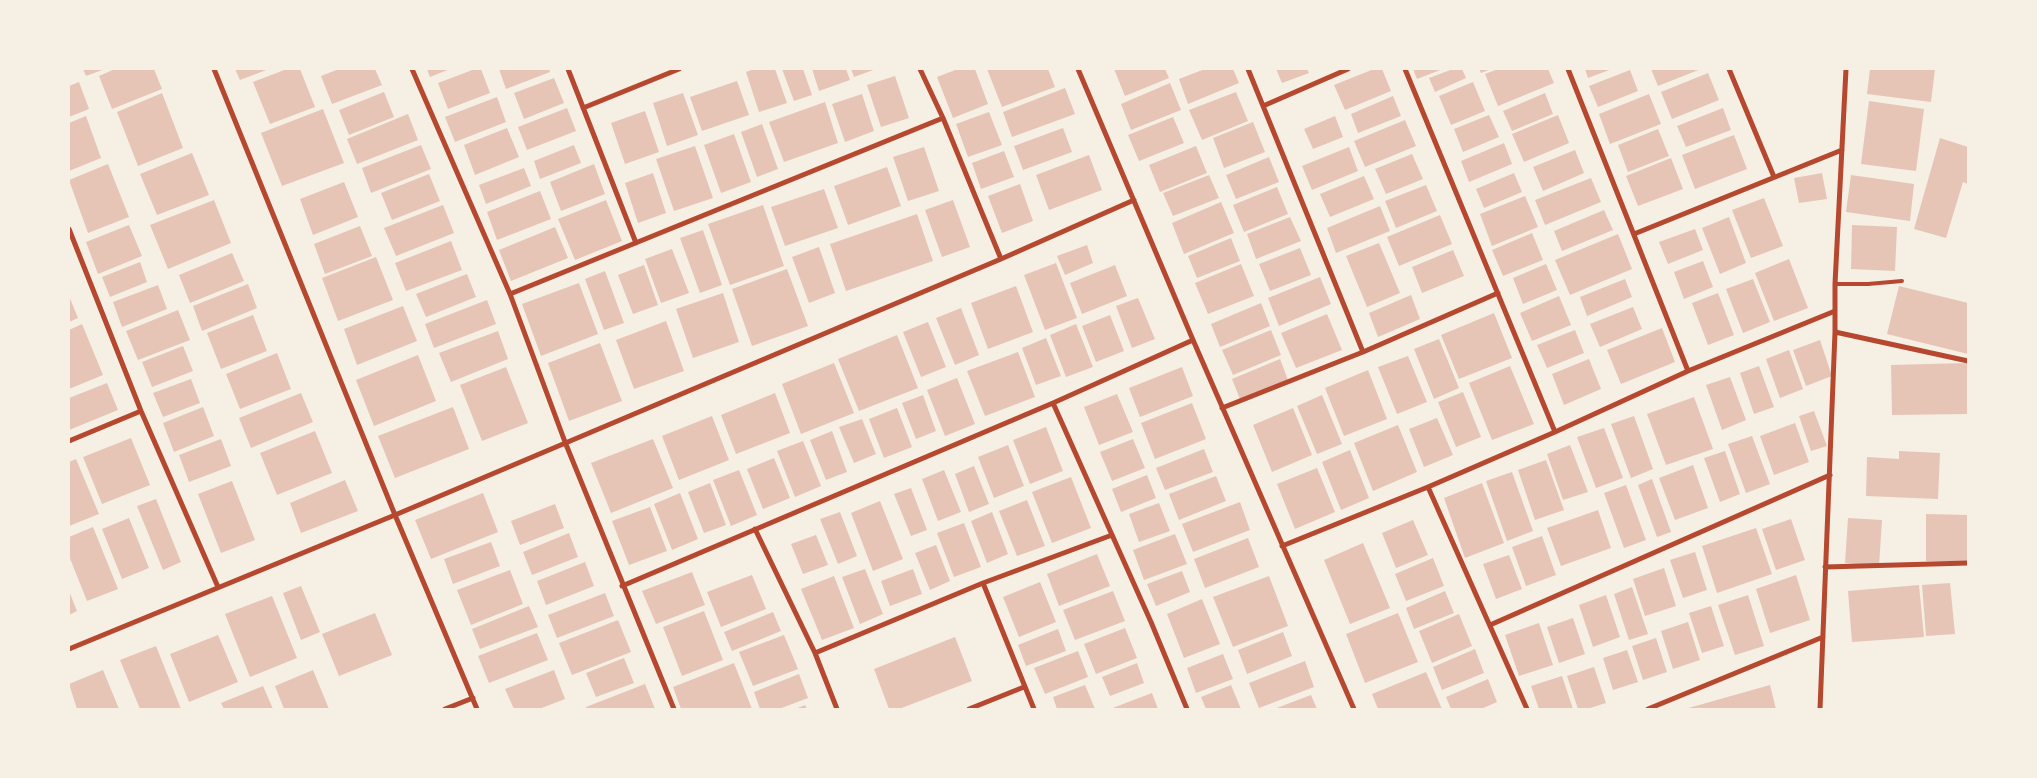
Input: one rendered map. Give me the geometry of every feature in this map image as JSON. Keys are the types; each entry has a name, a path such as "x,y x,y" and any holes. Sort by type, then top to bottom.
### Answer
{"street":[{"path":"214,69 477,709"},
{"path":"412,69 510,294 565,442 622,586 674,709"},
{"path":"568,69 636,243"},
{"path":"583,108 679,69"},
{"path":"920,69 943,118 1001,259"},
{"path":"1078,69 1222,408 1354,709"},
{"path":"1248,69 1363,352"},
{"path":"1263,106 1348,69"},
{"path":"1405,69 1555,432"},
{"path":"1568,69 1688,371"},
{"path":"1729,69 1774,176"},
{"path":"1820,709 1830,475 1835,284 1846,69"},
{"path":"510,294 943,118"},
{"path":"1634,234 1842,150"},
{"path":"69,649 396,515 1001,259 1134,200"},
{"path":"69,229 141,412 218,587"},
{"path":"1222,408 1363,352 1498,293"},
{"path":"1282,546 1428,488 1688,371 1835,311"},
{"path":"1835,332 1968,361"},
{"path":"622,586 1053,403 1193,340"},
{"path":"1053,403 1187,709"},
{"path":"69,441 141,412"},
{"path":"1490,625 1830,475"},
{"path":"1428,488 1527,709"},
{"path":"755,529 814,653 837,709"},
{"path":"814,653 982,583 1112,535"},
{"path":"1825,566 1968,563"},
{"path":"982,583 1034,709"},
{"path":"1648,709 1823,637"},
{"path":"969,709 1024,687"},
{"path":"445,709 473,698"}],"lane":[{"path":"1835,284 1902,281"}],"building":[{"path":"83,69 105,69 86,76"},
{"path":"115,69 154,69 162,89 112,109 99,76"},
{"path":"235,69 269,69 240,80"},
{"path":"287,69 300,69 315,107 270,124 253,82"},
{"path":"339,69 375,69 382,85 332,104 321,76"},
{"path":"427,69 450,69 430,77"},
{"path":"475,69 481,69 490,93 448,109 438,83"},
{"path":"499,69 549,69 550,72 506,89"},
{"path":"754,69 775,69 787,103 759,112 746,72"},
{"path":"782,69 803,69 812,95 794,101"},
{"path":"812,69 846,69 850,80 819,91"},
{"path":"851,69 876,69 854,77"},
{"path":"958,69 975,69 988,104 953,118 937,77"},
{"path":"987,69 1048,69 1055,87 1002,107"},
{"path":"1114,69 1165,69 1169,78 1125,96"},
{"path":"1205,69 1233,69 1239,83 1188,104 1179,79"},
{"path":"1276,69 1307,69 1309,73 1282,83"},
{"path":"1374,69 1382,69 1391,91 1345,110 1334,85"},
{"path":"1413,69 1443,69 1417,79"},
{"path":"1453,69 1462,69 1466,78 1435,92 1429,78"},
{"path":"1479,69 1491,69 1481,73"},
{"path":"1498,69 1548,69 1554,83 1498,106 1485,74"},
{"path":"1585,69 1612,69 1588,78"},
{"path":"1651,69 1701,69 1658,86"},
{"path":"1870,69 1935,69 1931,102 1867,94"},
{"path":"1630,70 1638,91 1598,107 1589,86"},
{"path":"1708,73 1719,100 1672,119 1661,92"},
{"path":"895,76 909,118 881,127 867,85"},
{"path":"554,78 564,103 524,119 514,93"},
{"path":"737,81 749,115 702,131 690,97"},
{"path":"79,82 89,109 69,117 69,86"},
{"path":"1473,82 1485,111 1451,125 1439,96"},
{"path":"1170,83 1181,110 1131,130 1121,104"},
{"path":"1065,88 1075,114 1012,137 1003,112"},
{"path":"384,92 394,117 349,135 339,110"},
{"path":"1236,92 1248,121 1202,140 1189,110"},
{"path":"162,93 183,148 138,166 117,112"},
{"path":"683,93 698,135 667,146 653,103"},
{"path":"1545,93 1553,114 1512,131 1503,111"},
{"path":"862,94 874,131 845,142 832,104"},
{"path":"1649,94 1661,124 1610,144 1599,114"},
{"path":"1393,96 1401,116 1358,133 1351,114"},
{"path":"497,97 506,122 455,142 445,117"},
{"path":"1869,101 1924,109 1916,171 1861,164"},
{"path":"825,102 838,143 784,162 769,122"},
{"path":"567,108 576,131 527,150 518,127"},
{"path":"1723,108 1731,130 1686,147 1677,126"},
{"path":"323,109 344,163 282,186 261,133"},
{"path":"645,111 659,152 625,164 611,123"},
{"path":"989,112 1002,145 968,157 956,124"},
{"path":"408,114 418,140 357,164 347,139"},
{"path":"1489,115 1499,137 1463,152 1454,129"},
{"path":"1558,115 1569,143 1524,162 1512,134"},
{"path":"86,116 101,158 69,171 69,123"},
{"path":"1335,116 1343,137 1313,149 1304,129"},
{"path":"1173,117 1184,143 1139,161 1128,135"},
{"path":"1405,120 1416,146 1365,167 1354,141"},
{"path":"1253,122 1265,152 1224,168 1213,138"},
{"path":"762,124 778,169 757,177 741,132"},
{"path":"507,128 519,157 475,175 464,145"},
{"path":"1063,128 1072,152 1023,170 1014,146"},
{"path":"1658,129 1669,156 1628,172 1618,145"},
{"path":"734,134 751,182 721,193 704,145"},
{"path":"1734,135 1747,169 1695,189 1682,155"},
{"path":"1940,138 1968,147 1968,184 1963,182 1946,238 1914,229"},
{"path":"1504,143 1512,164 1469,182 1461,161"},
{"path":"421,145 431,169 371,193 362,168"},
{"path":"574,145 581,163 540,179 534,161"},
{"path":"695,146 713,198 674,211 656,159"},
{"path":"1196,146 1207,173 1160,192 1149,165"},
{"path":"924,147 939,191 908,201 893,157"},
{"path":"1349,147 1358,171 1312,190 1302,166"},
{"path":"1575,150 1584,173 1543,191 1533,167"},
{"path":"1004,151 1014,177 981,189 972,163"},
{"path":"192,153 209,195 157,215 140,174"},
{"path":"1412,154 1423,179 1386,194 1375,169"},
{"path":"1089,155 1102,190 1049,210 1036,175"},
{"path":"1269,157 1279,182 1236,199 1226,175"},
{"path":"1671,158 1683,189 1638,206 1626,176"},
{"path":"108,164 129,217 88,233 69,180"},
{"path":"594,164 605,194 561,211 550,182"},
{"path":"887,167 901,206 848,225 834,186"},
{"path":"524,168 531,186 486,204 479,185"},
{"path":"653,173 666,213 638,223 625,183"},
{"path":"1514,173 1522,192 1484,208 1476,189"},
{"path":"1822,173 1827,199 1799,203 1794,178"},
{"path":"429,174 440,201 392,220 381,193"},
{"path":"1209,175 1219,198 1173,216 1163,193"},
{"path":"1851,175 1914,184 1910,221 1846,212"},
{"path":"1364,176 1374,199 1330,217 1320,194"},
{"path":"1591,178 1601,202 1545,225 1535,200"},
{"path":"344,182 358,217 313,235 300,199"},
{"path":"1020,184 1033,221 1002,233 988,196"},
{"path":"1426,185 1437,211 1396,228 1385,201"},
{"path":"1277,187 1288,214 1244,232 1233,205"},
{"path":"824,189 838,228 785,246 771,207"},
{"path":"540,191 551,219 497,240 487,212"},
{"path":"1525,196 1538,227 1492,246 1480,214"},
{"path":"1764,198 1783,246 1751,258 1732,210"},
{"path":"214,200 231,243 168,269 150,225"},
{"path":"606,200 622,241 575,260 558,219"},
{"path":"953,200 970,247 942,257 925,210"},
{"path":"1221,202 1234,233 1184,254 1172,223"},
{"path":"443,205 454,233 396,256 384,228"},
{"path":"763,205 784,266 730,285 708,224"},
{"path":"1380,206 1390,231 1336,253 1327,228"},
{"path":"1604,210 1613,230 1562,251 1554,231"},
{"path":"917,214 933,261 846,291 830,244"},
{"path":"1440,215 1452,244 1399,266 1387,237"},
{"path":"1290,217 1301,241 1256,259 1247,234"},
{"path":"1729,217 1746,263 1720,274 1702,228"},
{"path":"129,225 142,256 98,274 86,242"},
{"path":"1852,225 1897,227 1895,271 1851,269"},
{"path":"360,226 372,256 325,274 314,244"},
{"path":"555,227 568,258 511,281 499,250"},
{"path":"1695,229 1703,250 1668,264 1659,242"},
{"path":"703,230 722,285 700,293 680,238"},
{"path":"1532,233 1543,260 1503,276 1492,250"},
{"path":"1618,234 1632,269 1570,295 1555,260"},
{"path":"1231,238 1240,261 1197,278 1188,256"},
{"path":"451,241 462,270 406,291 395,263"},
{"path":"1379,243 1400,293 1367,307 1346,256"},
{"path":"1087,245 1093,263 1065,275 1057,256"},
{"path":"819,247 835,293 809,303 792,257"},
{"path":"1300,248 1311,275 1270,291 1259,264"},
{"path":"672,249 689,293 661,303 645,259"},
{"path":"1453,250 1464,276 1422,293 1412,267"},
{"path":"232,253 244,281 190,303 179,275"},
{"path":"376,257 393,300 338,321 322,278"},
{"path":"1789,259 1808,308 1774,321 1755,273"},
{"path":"1703,261 1713,287 1684,299 1674,272"},
{"path":"140,262 147,282 110,297 102,277"},
{"path":"1056,263 1077,318 1045,330 1024,275"},
{"path":"1241,264 1254,296 1208,314 1195,283"},
{"path":"1546,264 1557,290 1523,304 1513,278"},
{"path":"644,265 658,305 633,314 618,275"},
{"path":"1115,265 1127,296 1082,314 1070,283"},
{"path":"787,269 808,326 752,346 732,289"},
{"path":"605,271 624,323 604,330 585,279"},
{"path":"467,274 476,297 426,317 416,294"},
{"path":"1320,277 1331,304 1279,326 1268,298"},
{"path":"1625,279 1632,297 1587,316 1580,297"},
{"path":"1753,279 1770,322 1743,333 1726,289"},
{"path":"579,283 598,334 541,356 522,304"},
{"path":"248,284 257,308 202,331 193,306"},
{"path":"158,285 167,309 122,327 113,302"},
{"path":"1016,286 1033,332 988,349 971,303"},
{"path":"1899,286 1968,303 1968,354 1887,334"},
{"path":"723,293 739,342 693,358 676,309"},
{"path":"1718,293 1734,335 1708,345 1692,303"},
{"path":"1411,295 1420,319 1378,337 1369,313"},
{"path":"69,296 78,318 69,322"},
{"path":"1559,296 1571,325 1532,341 1520,313"},
{"path":"1138,298 1155,339 1132,348 1116,306"},
{"path":"487,300 496,324 434,348 425,324"},
{"path":"1261,303 1270,326 1220,347 1211,324"},
{"path":"403,306 417,341 357,365 344,329"},
{"path":"1633,307 1642,329 1600,347 1590,324"},
{"path":"961,308 979,355 955,365 936,318"},
{"path":"178,310 190,340 138,360 126,331"},
{"path":"1494,313 1512,358 1459,379 1441,335"},
{"path":"1327,314 1342,350 1296,368 1281,333"},
{"path":"253,315 267,351 221,369 207,333"},
{"path":"1110,315 1124,351 1096,362 1082,326"},
{"path":"666,321 684,371 634,389 616,340"},
{"path":"928,322 946,367 921,377 903,332"},
{"path":"82,324 103,375 69,389 69,330"},
{"path":"1076,324 1093,367 1066,377 1050,335"},
{"path":"1662,328 1675,362 1621,384 1607,350"},
{"path":"1271,330 1281,355 1233,375 1222,350"},
{"path":"1575,330 1584,353 1547,368 1537,345"},
{"path":"498,331 508,359 451,382 439,353"},
{"path":"897,335 918,388 859,411 838,359"},
{"path":"1046,338 1061,376 1036,385 1022,348"},
{"path":"1439,339 1459,388 1434,399 1414,349"},
{"path":"1820,340 1832,376 1806,386 1793,350"},
{"path":"600,343 622,401 569,421 548,363"},
{"path":"183,346 193,371 152,387 142,362"},
{"path":"1789,350 1803,389 1780,398 1766,359"},
{"path":"1018,352 1035,397 985,416 967,371"},
{"path":"277,353 291,389 240,409 226,374"},
{"path":"418,355 436,401 374,426 356,380"},
{"path":"1408,356 1427,402 1397,414 1378,367"},
{"path":"1280,359 1288,380 1240,399 1232,379"},
{"path":"1589,359 1601,389 1564,405 1552,374"},
{"path":"834,363 854,413 801,434 782,384"},
{"path":"1968,363 1968,414 1892,415 1891,365"},
{"path":"1510,366 1534,424 1492,440 1469,383"},
{"path":"1759,366 1774,407 1754,414 1740,373"},
{"path":"506,367 528,423 482,441 460,385"},
{"path":"1182,367 1193,396 1140,417 1129,388"},
{"path":"1368,370 1387,419 1344,436 1325,388"},
{"path":"1730,377 1746,420 1722,430 1706,385"},
{"path":"957,378 975,424 945,436 927,390"},
{"path":"191,379 200,403 163,417 153,393"},
{"path":"107,383 118,410 69,430 69,398"},
{"path":"1463,392 1481,437 1456,447 1438,402"},
{"path":"301,393 313,422 251,448 239,418"},
{"path":"775,393 790,433 736,454 721,415"},
{"path":"1117,394 1133,432 1099,445 1084,407"},
{"path":"923,395 936,431 916,439 902,403"},
{"path":"1322,395 1342,444 1317,454 1297,406"},
{"path":"1694,397 1713,449 1666,465 1647,414"},
{"path":"1192,403 1206,439 1155,459 1141,423"},
{"path":"203,407 214,436 174,452 163,423"},
{"path":"453,407 469,449 395,478 378,436"},
{"path":"897,408 912,447 884,458 869,419"},
{"path":"1293,408 1312,455 1272,472 1253,425"},
{"path":"1814,411 1827,446 1811,451 1799,416"},
{"path":"712,416 729,460 679,480 662,436"},
{"path":"1634,416 1653,469 1631,478 1611,424"},
{"path":"1437,418 1453,455 1424,467 1409,429"},
{"path":"862,419 876,454 854,463 839,427"},
{"path":"1795,423 1809,462 1774,475 1760,436"},
{"path":"1398,425 1417,472 1373,491 1354,443"},
{"path":"1046,427 1063,471 1030,484 1013,440"},
{"path":"1604,428 1623,478 1596,488 1577,437"},
{"path":"315,431 332,473 277,495 260,453"},
{"path":"832,431 847,472 826,480 810,440"},
{"path":"1752,436 1770,484 1746,493 1728,444"},
{"path":"131,438 150,485 102,504 83,457"},
{"path":"221,439 231,466 189,482 179,455"},
{"path":"653,439 673,488 611,513 591,463"},
{"path":"1133,439 1145,468 1112,481 1100,452"},
{"path":"803,441 821,486 795,497 777,451"},
{"path":"1008,445 1024,486 994,498 978,457"},
{"path":"1570,445 1588,492 1563,500 1547,454"},
{"path":"1204,449 1213,472 1165,490 1156,468"},
{"path":"1350,450 1369,498 1341,510 1322,462"},
{"path":"1725,451 1740,494 1720,502 1704,458"},
{"path":"1899,451 1940,453 1938,499 1866,496 1867,457 1899,459"},
{"path":"774,458 790,498 763,509 747,469"},
{"path":"76,459 99,514 69,526 69,462"},
{"path":"1546,460 1564,510 1535,520 1518,470"},
{"path":"1693,465 1708,508 1675,520 1659,478"},
{"path":"974,466 989,504 969,512 955,474"},
{"path":"1317,468 1335,512 1295,529 1277,484"},
{"path":"739,470 757,515 731,526 713,480"},
{"path":"944,470 961,512 938,521 922,479"},
{"path":"1512,472 1533,531 1507,541 1486,481"},
{"path":"1147,475 1156,498 1121,512 1112,489"},
{"path":"1216,476 1226,501 1179,520 1169,494"},
{"path":"1071,477 1091,528 1052,543 1032,492"},
{"path":"1652,479 1671,532 1657,537 1638,485"},
{"path":"345,480 358,511 301,533 290,503"},
{"path":"232,481 255,540 221,553 198,494"},
{"path":"710,483 726,525 704,533 688,492"},
{"path":"1482,483 1504,543 1465,558 1444,498"},
{"path":"1626,485 1646,540 1624,548 1604,493"},
{"path":"911,488 927,530 911,536 894,494"},
{"path":"483,493 498,532 431,559 415,520"},
{"path":"680,493 698,539 672,550 654,504"},
{"path":"156,499 181,562 163,570 137,506"},
{"path":"1027,500 1045,546 1017,556 999,511"},
{"path":"880,501 903,559 873,571 851,513"},
{"path":"1240,502 1250,530 1193,552 1182,524"},
{"path":"1159,503 1170,531 1139,542 1129,514"},
{"path":"555,504 564,528 520,545 511,521"},
{"path":"650,507 667,551 629,565 612,521"},
{"path":"1598,510 1611,548 1561,566 1547,528"},
{"path":"840,512 857,556 838,564 820,519"},
{"path":"992,512 1008,554 987,563 971,521"},
{"path":"1926,514 1968,515 1968,562 1926,561"},
{"path":"129,518 149,568 122,579 102,529"},
{"path":"1848,518 1882,520 1879,566 1845,563"},
{"path":"1791,519 1805,560 1776,570 1762,529"},
{"path":"1413,520 1428,555 1396,568 1382,533"},
{"path":"964,523 981,567 954,577 937,533"},
{"path":"93,527 118,589 87,601 69,556 69,537"},
{"path":"1756,528 1772,574 1717,593 1702,546"},
{"path":"569,533 578,557 532,575 523,552"},
{"path":"1175,534 1187,564 1144,580 1133,550"},
{"path":"816,535 828,565 803,574 791,544"},
{"path":"1542,536 1556,575 1526,586 1512,547"},
{"path":"1248,538 1259,567 1205,588 1194,559"},
{"path":"491,542 500,566 453,584 444,559"},
{"path":"1363,543 1390,608 1350,624 1324,560"},
{"path":"936,545 950,581 930,590 915,553"},
{"path":"1695,552 1707,590 1683,598 1670,560"},
{"path":"1097,554 1110,586 1059,606 1047,574"},
{"path":"1509,555 1522,589 1496,599 1483,564"},
{"path":"1433,558 1444,586 1406,601 1395,574"},
{"path":"585,562 594,586 546,605 537,581"},
{"path":"1664,568 1676,606 1645,616 1633,579"},
{"path":"865,569 883,614 860,624 842,577"},
{"path":"913,569 922,594 890,606 881,581"},
{"path":"510,570 523,604 471,625 457,590"},
{"path":"1182,571 1190,592 1156,606 1147,584"},
{"path":"692,572 705,605 656,624 642,591"},
{"path":"752,575 766,609 721,627 707,592"},
{"path":"1796,575 1810,620 1770,633 1756,589"},
{"path":"834,576 854,628 822,640 801,589"},
{"path":"1269,576 1288,626 1233,647 1213,597"},
{"path":"1040,582 1056,622 1019,637 1003,597"},
{"path":"1950,583 1955,634 1926,636 1922,585"},
{"path":"1919,585 1924,637 1852,642 1848,591"},
{"path":"301,586 320,632 301,640 283,593"},
{"path":"1632,587 1648,634 1629,640 1614,594"},
{"path":"69,591 77,611 69,615"},
{"path":"1113,591 1125,621 1075,640 1063,610"},
{"path":"1445,591 1454,613 1414,629 1406,608"},
{"path":"605,593 614,616 557,638 548,615"},
{"path":"1606,595 1620,637 1593,647 1579,605"},
{"path":"1748,595 1764,646 1735,655 1718,605"},
{"path":"272,596 297,658 250,677 225,614"},
{"path":"1202,599 1220,644 1184,658 1167,614"},
{"path":"529,606 538,627 480,649 472,629"},
{"path":"1711,606 1724,646 1702,653 1689,613"},
{"path":"704,611 723,660 682,676 663,627"},
{"path":"773,612 781,631 732,651 724,632"},
{"path":"375,613 392,655 339,676 322,634"},
{"path":"1398,613 1418,662 1365,683 1346,634"},
{"path":"1459,614 1472,646 1432,663 1419,631"},
{"path":"1573,618 1585,654 1559,663 1547,627"},
{"path":"618,620 631,652 572,675 559,643"},
{"path":"1688,622 1700,660 1673,669 1661,631"},
{"path":"1539,623 1553,665 1519,676 1505,635"},
{"path":"1125,628 1137,658 1096,674 1084,644"},
{"path":"1058,629 1066,651 1026,666 1018,645"},
{"path":"1283,632 1292,656 1247,674 1238,650"},
{"path":"537,633 548,660 489,683 478,656"},
{"path":"218,635 238,682 189,702 170,654"},
{"path":"784,635 798,669 753,686 739,652"},
{"path":"955,637 972,681 899,709 889,709 874,669"},
{"path":"1656,638 1667,672 1643,680 1632,646"},
{"path":"156,646 181,709 140,709 120,660"},
{"path":"1475,649 1484,673 1442,690 1433,667"},
{"path":"1627,650 1638,682 1613,690 1603,658"},
{"path":"1078,651 1088,677 1045,694 1034,668"},
{"path":"1223,654 1233,679 1196,693 1187,668"},
{"path":"624,658 634,683 596,697 586,673"},
{"path":"1305,661 1314,687 1259,708 1249,683"},
{"path":"734,663 752,709 681,709 673,687"},
{"path":"1137,663 1144,683 1110,696 1102,677"},
{"path":"1594,667 1606,703 1587,709 1578,709 1567,676"},
{"path":"103,670 119,709 77,709 69,684"},
{"path":"313,670 329,709 284,709 275,686"},
{"path":"554,670 565,699 539,709 514,709 505,689"},
{"path":"1426,672 1442,709 1378,709 1372,694"},
{"path":"799,674 808,698 779,709 760,709 754,692"},
{"path":"1562,676 1573,709 1539,709 1531,686"},
{"path":"1488,679 1497,702 1481,709 1451,709 1446,697"},
{"path":"645,684 655,709 587,709 586,707"},
{"path":"1085,685 1095,709 1057,709 1053,697"},
{"path":"1231,685 1241,709 1206,709 1201,697"},
{"path":"1770,685 1776,709 1685,709"},
{"path":"263,686 273,709 224,709 221,703"},
{"path":"1152,693 1158,709 1110,709"},
{"path":"1311,695 1317,709 1274,709"},
{"path":"805,705 807,709 795,709"}]}
